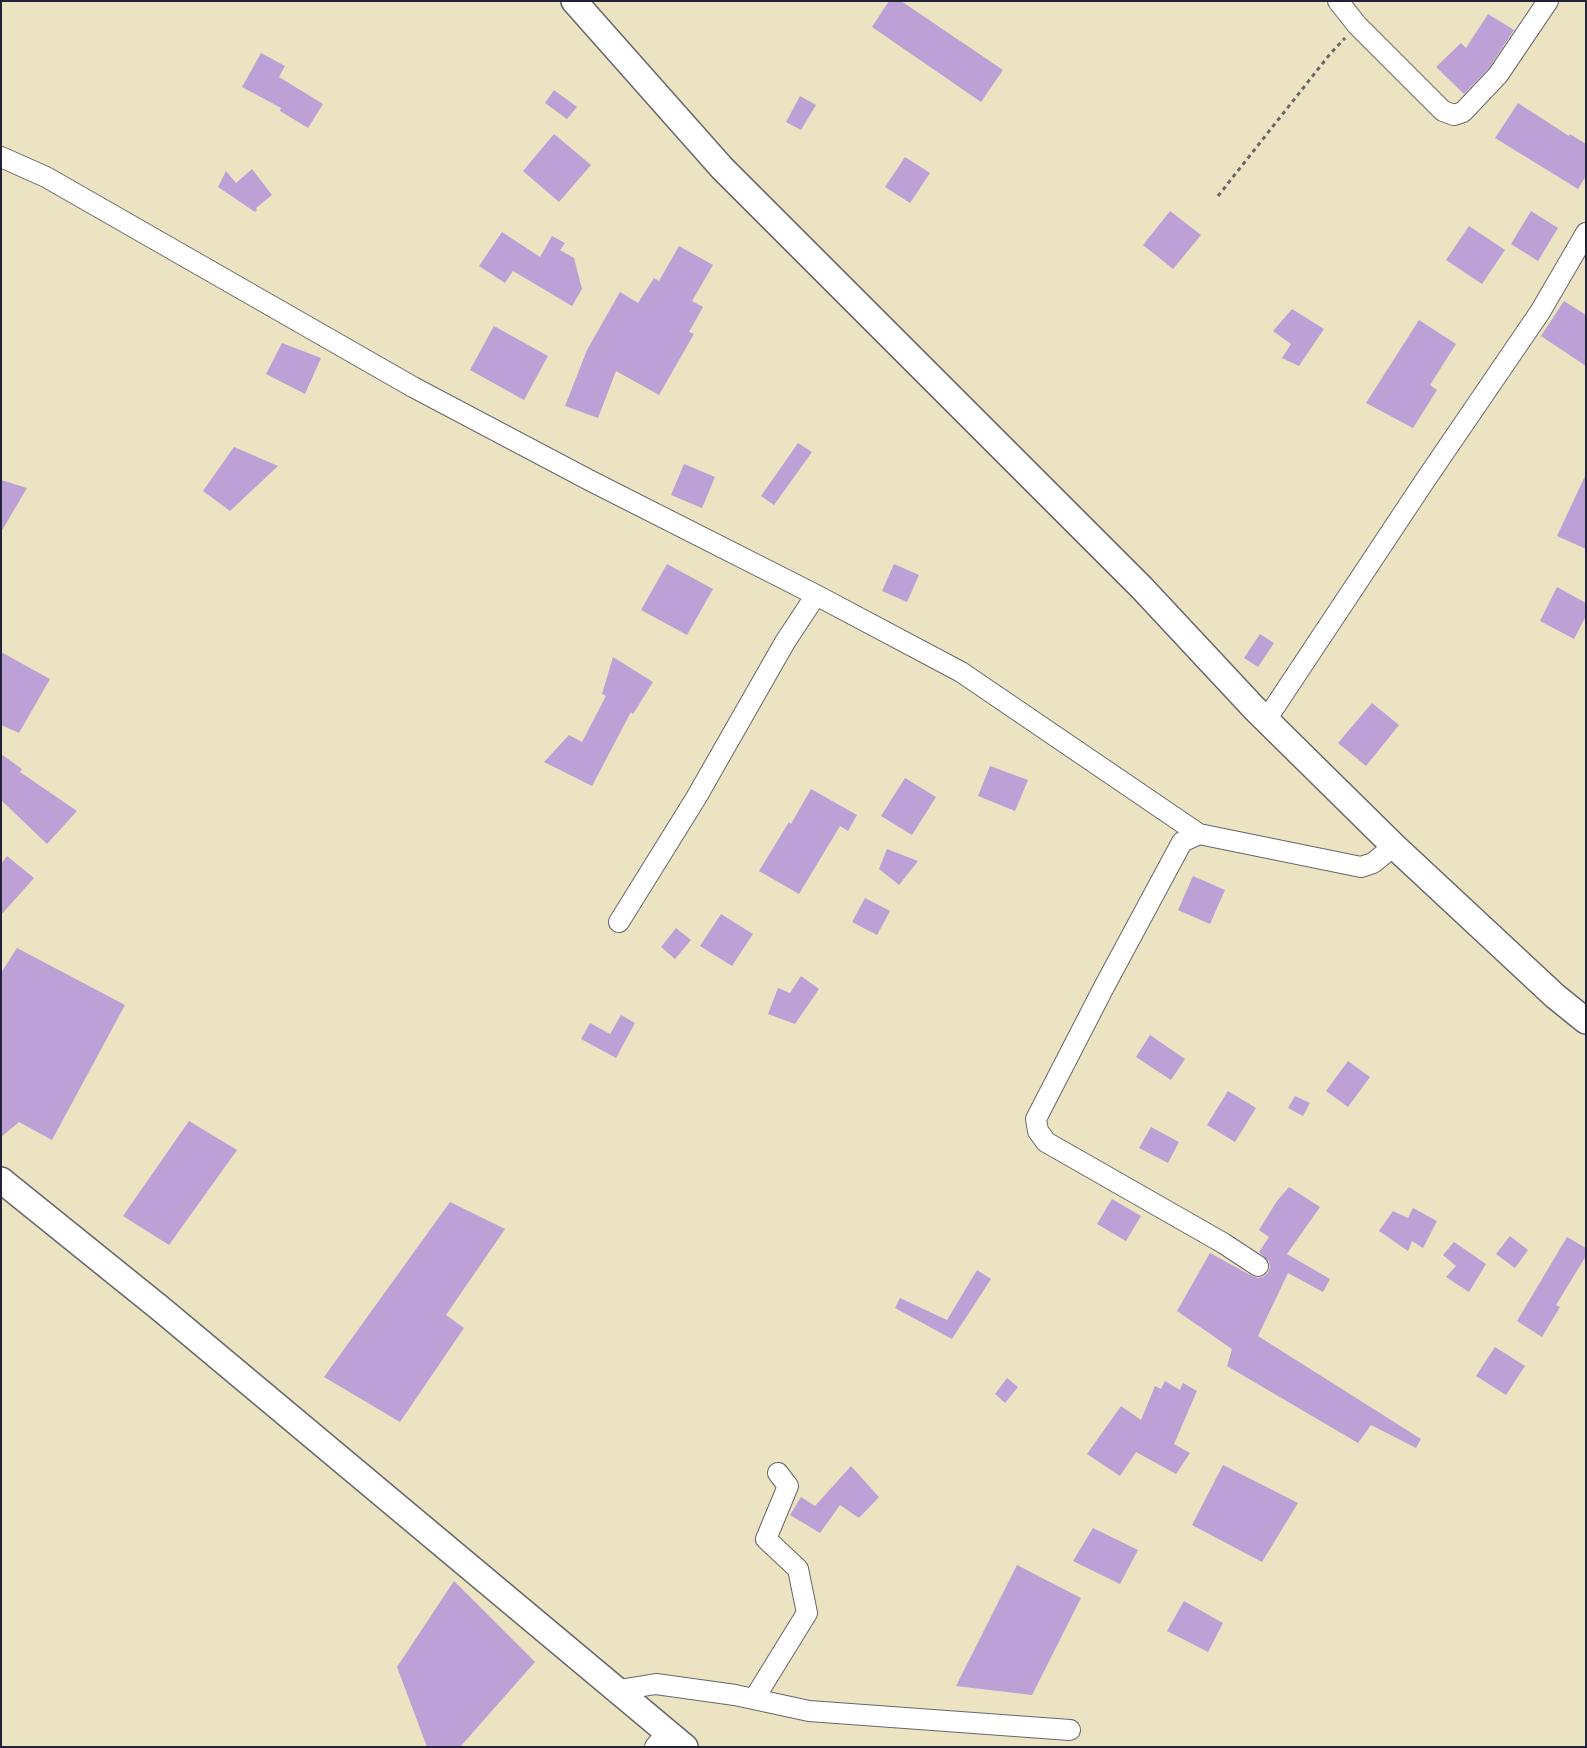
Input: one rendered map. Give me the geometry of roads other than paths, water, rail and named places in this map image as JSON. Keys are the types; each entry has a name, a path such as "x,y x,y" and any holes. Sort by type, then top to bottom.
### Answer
{"street":[{"path":"574,1 722,168 1142,588 1266,720 1394,846 1555,996 1586,1022"},
{"path":"1338,1 1357,25 1443,112 1454,115 1463,112 1498,75 1548,1"},
{"path":"1,157 46,178 422,391 589,480 816,595 961,672 1199,834 1361,867 1373,863 1394,846"},
{"path":"1266,720 1424,482 1540,312 1586,232"},
{"path":"619,922 696,798 785,642 816,595"},
{"path":"1199,834 1182,842 1036,1119 1038,1130 1046,1142 1223,1243 1258,1266"},
{"path":"1,1180 161,1308 619,1690 669,1742"},
{"path":"754,1699 808,1614 798,1568 766,1539 788,1486 778,1473"},
{"path":"619,1690 656,1684 754,1699 809,1711 1070,1730"}]}
